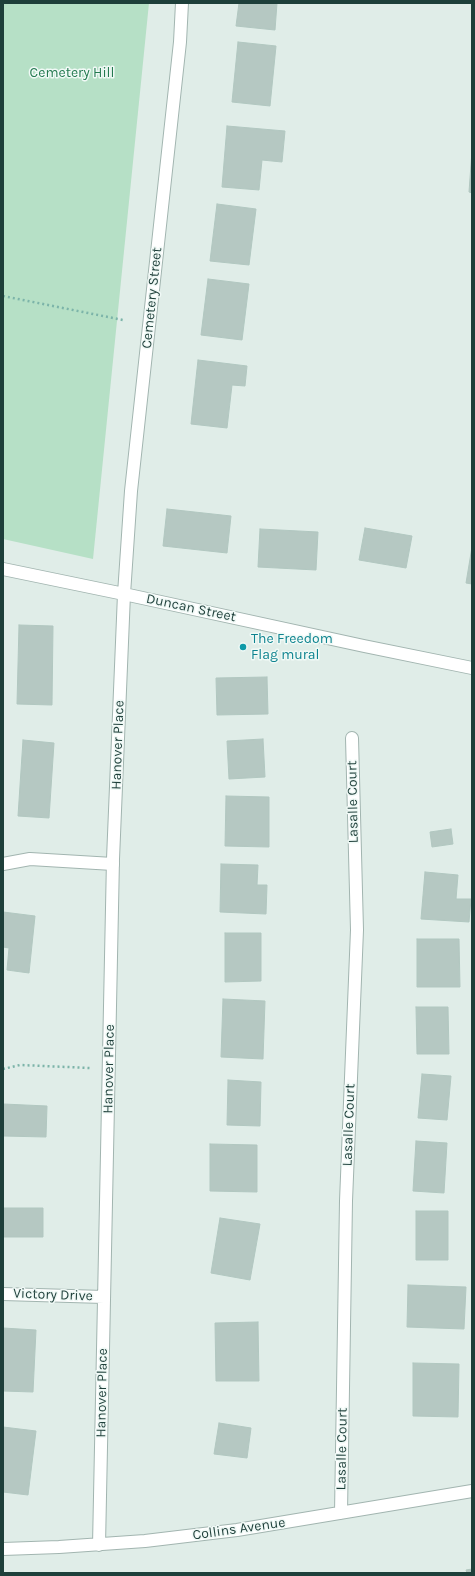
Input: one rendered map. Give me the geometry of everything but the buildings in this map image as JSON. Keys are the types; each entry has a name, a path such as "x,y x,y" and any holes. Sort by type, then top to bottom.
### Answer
{"street":[{"name":"Cemetery Street","path":"124,594 131,491 180,42 182,3"},
{"name":"Duncan Street","path":"3,569 472,668"},
{"name":"Hanover Place","path":"99,1545 113,864 124,594"},
{"name":"Lasalle Court","path":"341,1513 346,1201 356,930 352,738"},
{"path":"3,864 30,859 113,864"},
{"name":"Victory Drive","path":"3,1294 104,1297"},
{"name":"Collins Avenue","path":"3,1549 99,1545 237,1530 472,1491"}],"path":[{"path":"3,296 123,320"},
{"path":"3,1069 20,1065 109,1069"}],"green space":[{"name":"Cemetery Hill","path":"3,3 149,3 93,559 3,539"}],"place":[{"name":"The Freedom Flag mural","path":"243,647"}]}
